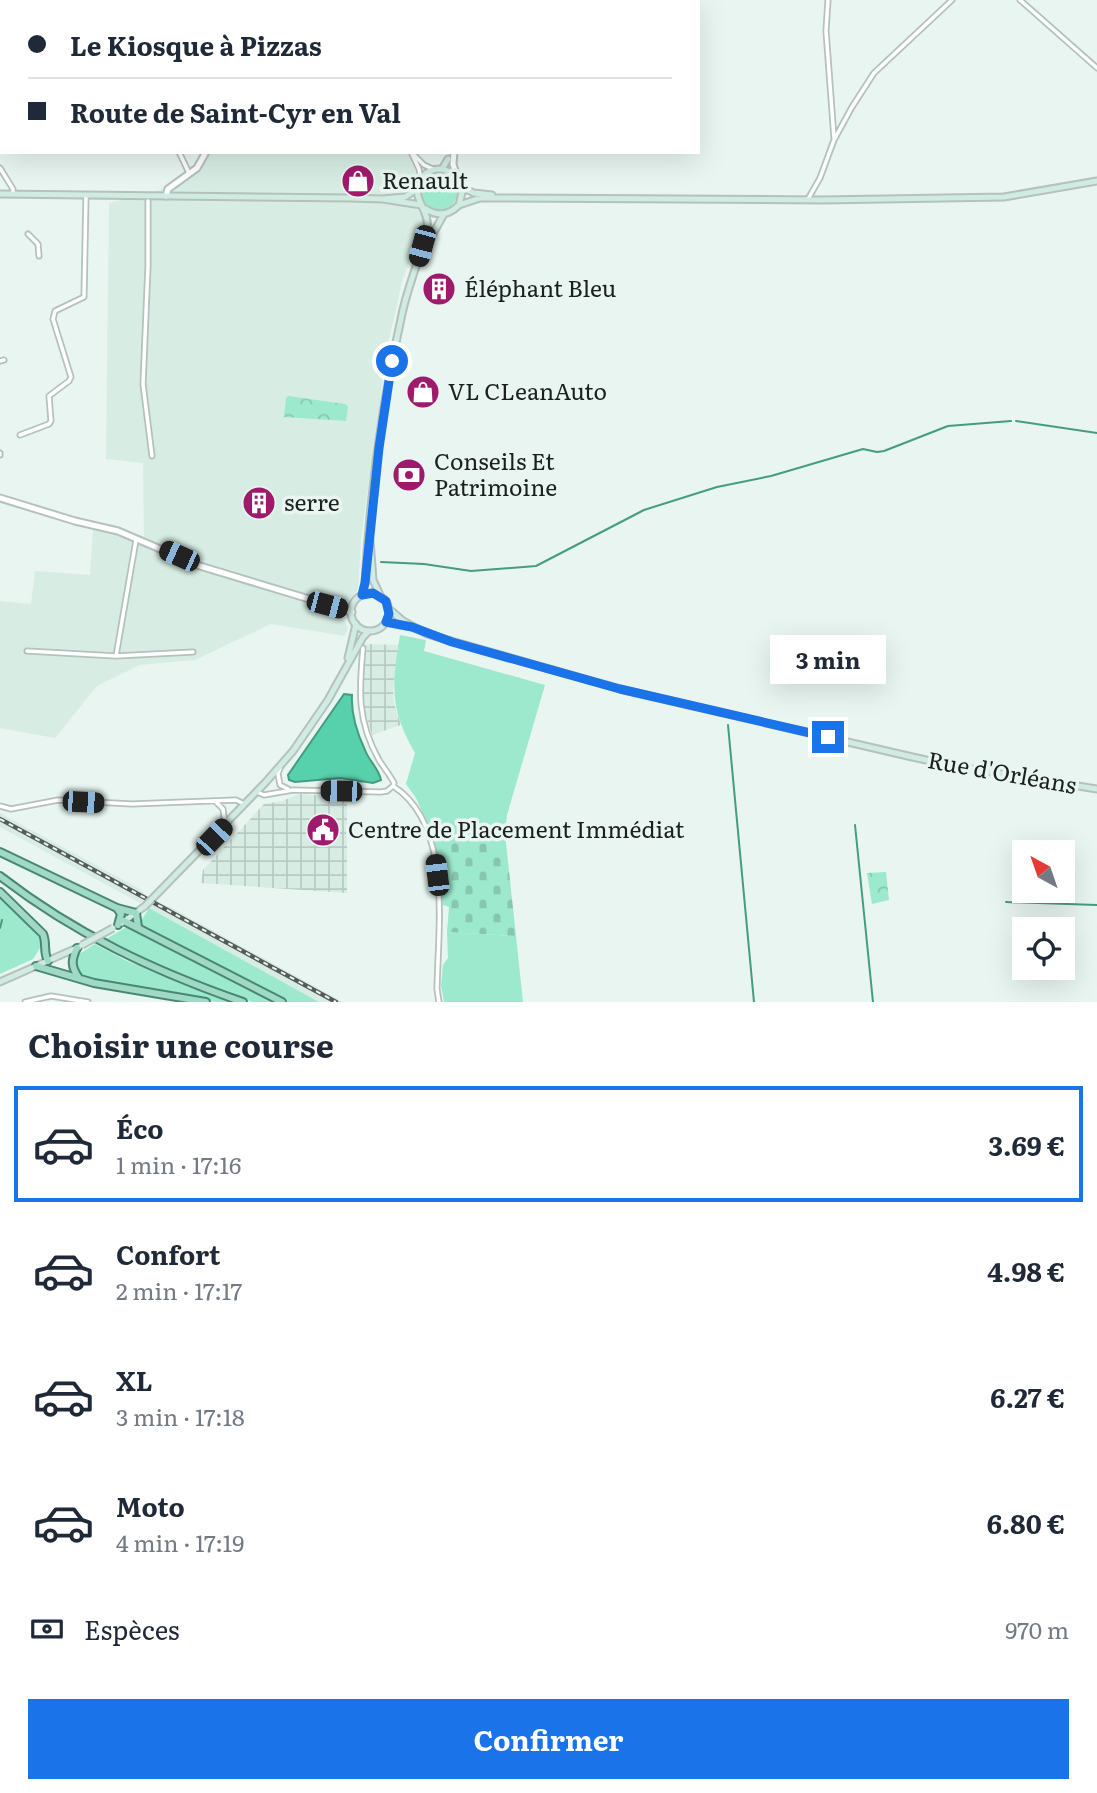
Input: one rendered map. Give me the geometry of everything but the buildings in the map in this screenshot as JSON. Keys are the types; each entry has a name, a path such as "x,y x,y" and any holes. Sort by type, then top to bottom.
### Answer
{"main road":[{"path":"442,169 450,154"},
{"path":"383,199 410,194 418,188 421,180 435,170 442,169 457,177 463,188 474,193 512,198"},
{"path":"418,261 444,214 459,205 480,198 808,200 1004,197 1097,181"},
{"path":"362,595 392,361 402,311 427,227 418,188"},
{"path":"459,205 463,188"},
{"path":"0,194 383,199 412,202 431,213 444,214"},
{"path":"369,538 373,580 389,609 412,627"},
{"path":"347,664 356,624 352,612 354,602 362,595 373,593 382,597"},
{"path":"0,982 80,947 145,906 281,767 328,701 363,637 369,631 382,627 389,609"},
{"path":"386,622 412,627"},
{"path":"356,624 369,631"},
{"name":"Rue d'Orléans","path":"412,627 452,642 620,689 953,766 1097,789"},
{"path":"0,852 117,908 136,913"},
{"path":"0,876 57,916 120,952 181,980 243,1002"},
{"path":"0,892 43,934 46,942 45,957 48,961"},
{"path":"117,908 121,914 118,925"},
{"path":"136,913 138,927"},
{"path":"118,925 138,927 282,1002"},
{"path":"79,979 73,970 72,962 80,947"},
{"path":"36,966 79,979 206,1002"}],"street":[{"path":"828,0 826,31 834,140"},
{"path":"808,200 820,178 834,140 874,73 952,0"},
{"path":"1020,0 1097,68"},
{"path":"179,154 190,174"},
{"path":"166,196 168,189 190,174 205,154"},
{"path":"413,154 421,180"},
{"path":"414,154 424,165 435,170"},
{"path":"450,154 457,177"},
{"path":"0,168 13,189 13,194"},
{"path":"20,435 49,424 49,396 71,377 53,319 55,311 84,297 86,195"},
{"path":"148,201 143,384 152,456"},
{"path":"28,234 38,244 39,256"},
{"path":"0,498 136,538 200,566 352,612"},
{"path":"116,656 136,538"},
{"path":"363,648 359,688 364,724 379,760 394,783 393,786"},
{"path":"27,651 116,656 192,652"},
{"path":"281,767 278,775 280,785 293,790 381,792 393,786"},
{"path":"393,786 404,793 413,805 432,846 439,890 439,1002"},
{"path":"257,792 264,795 293,790"},
{"path":"0,806 11,809 58,800 132,804 236,800 245,805"},
{"path":"216,802 223,809 225,825"},
{"path":"25,1002 51,996 88,1002"}],"shaded area":[{"path":"200,154 408,154 416,173 414,184 406,194 406,206 416,208 422,214 423,222 402,282 387,349 361,540 358,590 343,605 341,616 348,627 345,636 271,624 195,660 140,665 97,686 55,738 0,728 0,601 31,604 35,571 90,575 93,530 144,537 143,463 106,459 109,203 160,190 192,167"},
{"path":"367,644 399,645 393,689 401,725 372,735 365,712 363,687"},
{"path":"344,694 352,695 359,737 381,780 373,783 340,778 295,782 289,780 288,775"},
{"path":"299,794 347,795 347,893 201,883 203,870 264,804"},
{"path":"0,813 140,889 148,897 140,903 0,827"},
{"path":"156,901 343,1002 319,1002 149,908"}],"green space":[{"path":"439,172 452,178 458,191 452,204 439,210 426,204 420,191 426,178"},
{"path":"288,396 345,404 348,406 346,421 284,417"},
{"path":"400,635 426,640 424,651 545,685 507,815 505,834 434,838 416,798 406,784 415,753 401,722 395,695 395,668"},
{"path":"505,834 516,936 447,932 449,907 443,905 434,838"},
{"path":"886,872 889,900 872,904 867,873"},
{"path":"0,898 39,936 42,945 33,959 0,974"},
{"path":"149,908 319,1002 287,1002 144,928 141,921"},
{"path":"128,926 277,1002 252,1002 196,983 106,939"},
{"path":"447,932 516,936 523,1002 444,1002 441,986 443,965 448,958"},
{"path":"95,944 125,960 228,1002 84,978 75,967 76,956"}],"waterway":[{"path":"381,562 424,564 471,571 536,566 644,510 717,487 771,476 863,449 884,451 948,426 1011,421"},
{"path":"1016,421 1097,433"},
{"path":"728,725 754,1002"},
{"path":"855,825 873,1002"},
{"path":"1006,902 1097,905"},
{"path":"0,928 2,920"}],"railway":[{"path":"0,819 336,1002"}],"place":[{"name":"Renault","path":"358,181"},
{"name":"Éléphant Bleu","path":"439,289"},
{"name":"VL CLeanAuto","path":"423,392"},
{"name":"Conseils Et Patrimoine","path":"409,475"},
{"name":"serre","path":"259,503"},
{"name":"Centre de Placement Immédiat","path":"323,830"}],"route":[{"path":"392,361 362,595 378,594 386,601 389,609 386,622 412,627 452,642 620,689 828,737"}]}
